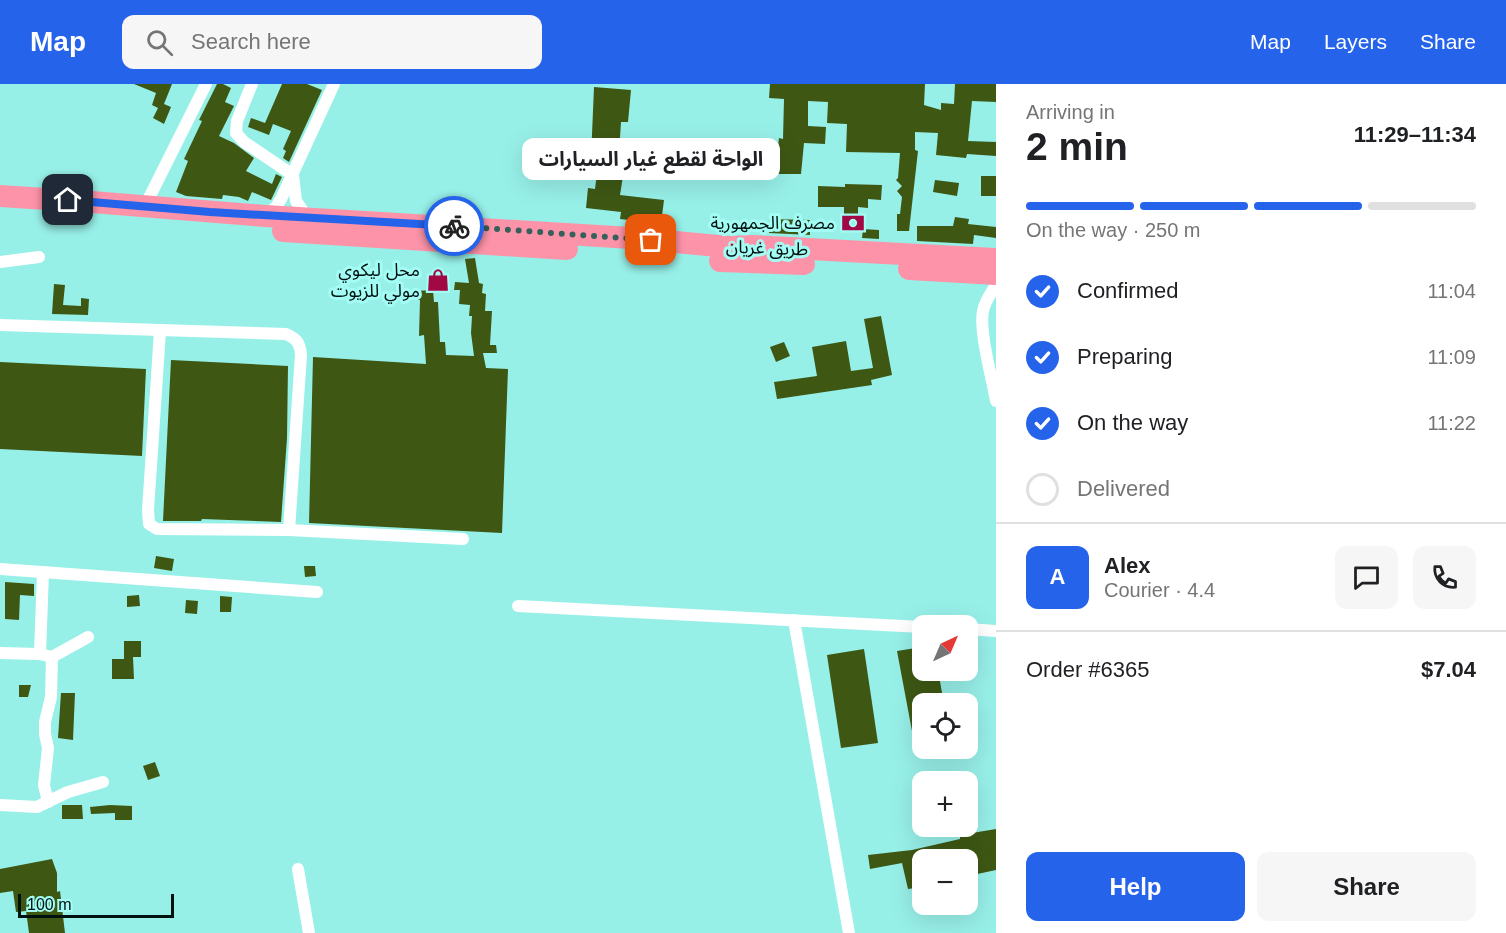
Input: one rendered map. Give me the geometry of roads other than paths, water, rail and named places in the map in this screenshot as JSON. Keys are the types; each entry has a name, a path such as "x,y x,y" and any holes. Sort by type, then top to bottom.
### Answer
{"highway":[{"name":"طريق غريان","path":"0,196 266,216 632,238 729,248 752,246 996,259"},
{"name":"طريق غريان","path":"0,212 634,253 731,262 996,274"}],"street":[{"path":"145,206 206,84"},
{"path":"252,84 237,121 236,133 244,142 293,175 296,201 307,217"},
{"path":"266,216 276,207 293,175 334,84"},
{"path":"0,262 39,257"},
{"path":"996,285 983,311 982,325 996,401"},
{"path":"0,325 286,334 296,338 300,345 289,530"},
{"path":"160,331 147,510 149,524 157,530 289,530 463,539"},
{"path":"0,569 317,592"},
{"path":"43,572 46,655 51,697 45,722 48,748 44,785 48,802"},
{"path":"518,606 912,626"},
{"path":"794,620 849,933"},
{"path":"978,630 996,631"},
{"path":"0,653 46,655 88,636"},
{"path":"0,805 37,807 68,792 103,782"},
{"path":"298,869 309,933"}],"place":[{"name":"مصرف الجمهورية","path":"853,223"},
{"name":"الواحة لقطع غيار السيارات","path":"651,240"},
{"name":"محل ليكوي مولي للزيوت","path":"438,280"}]}
